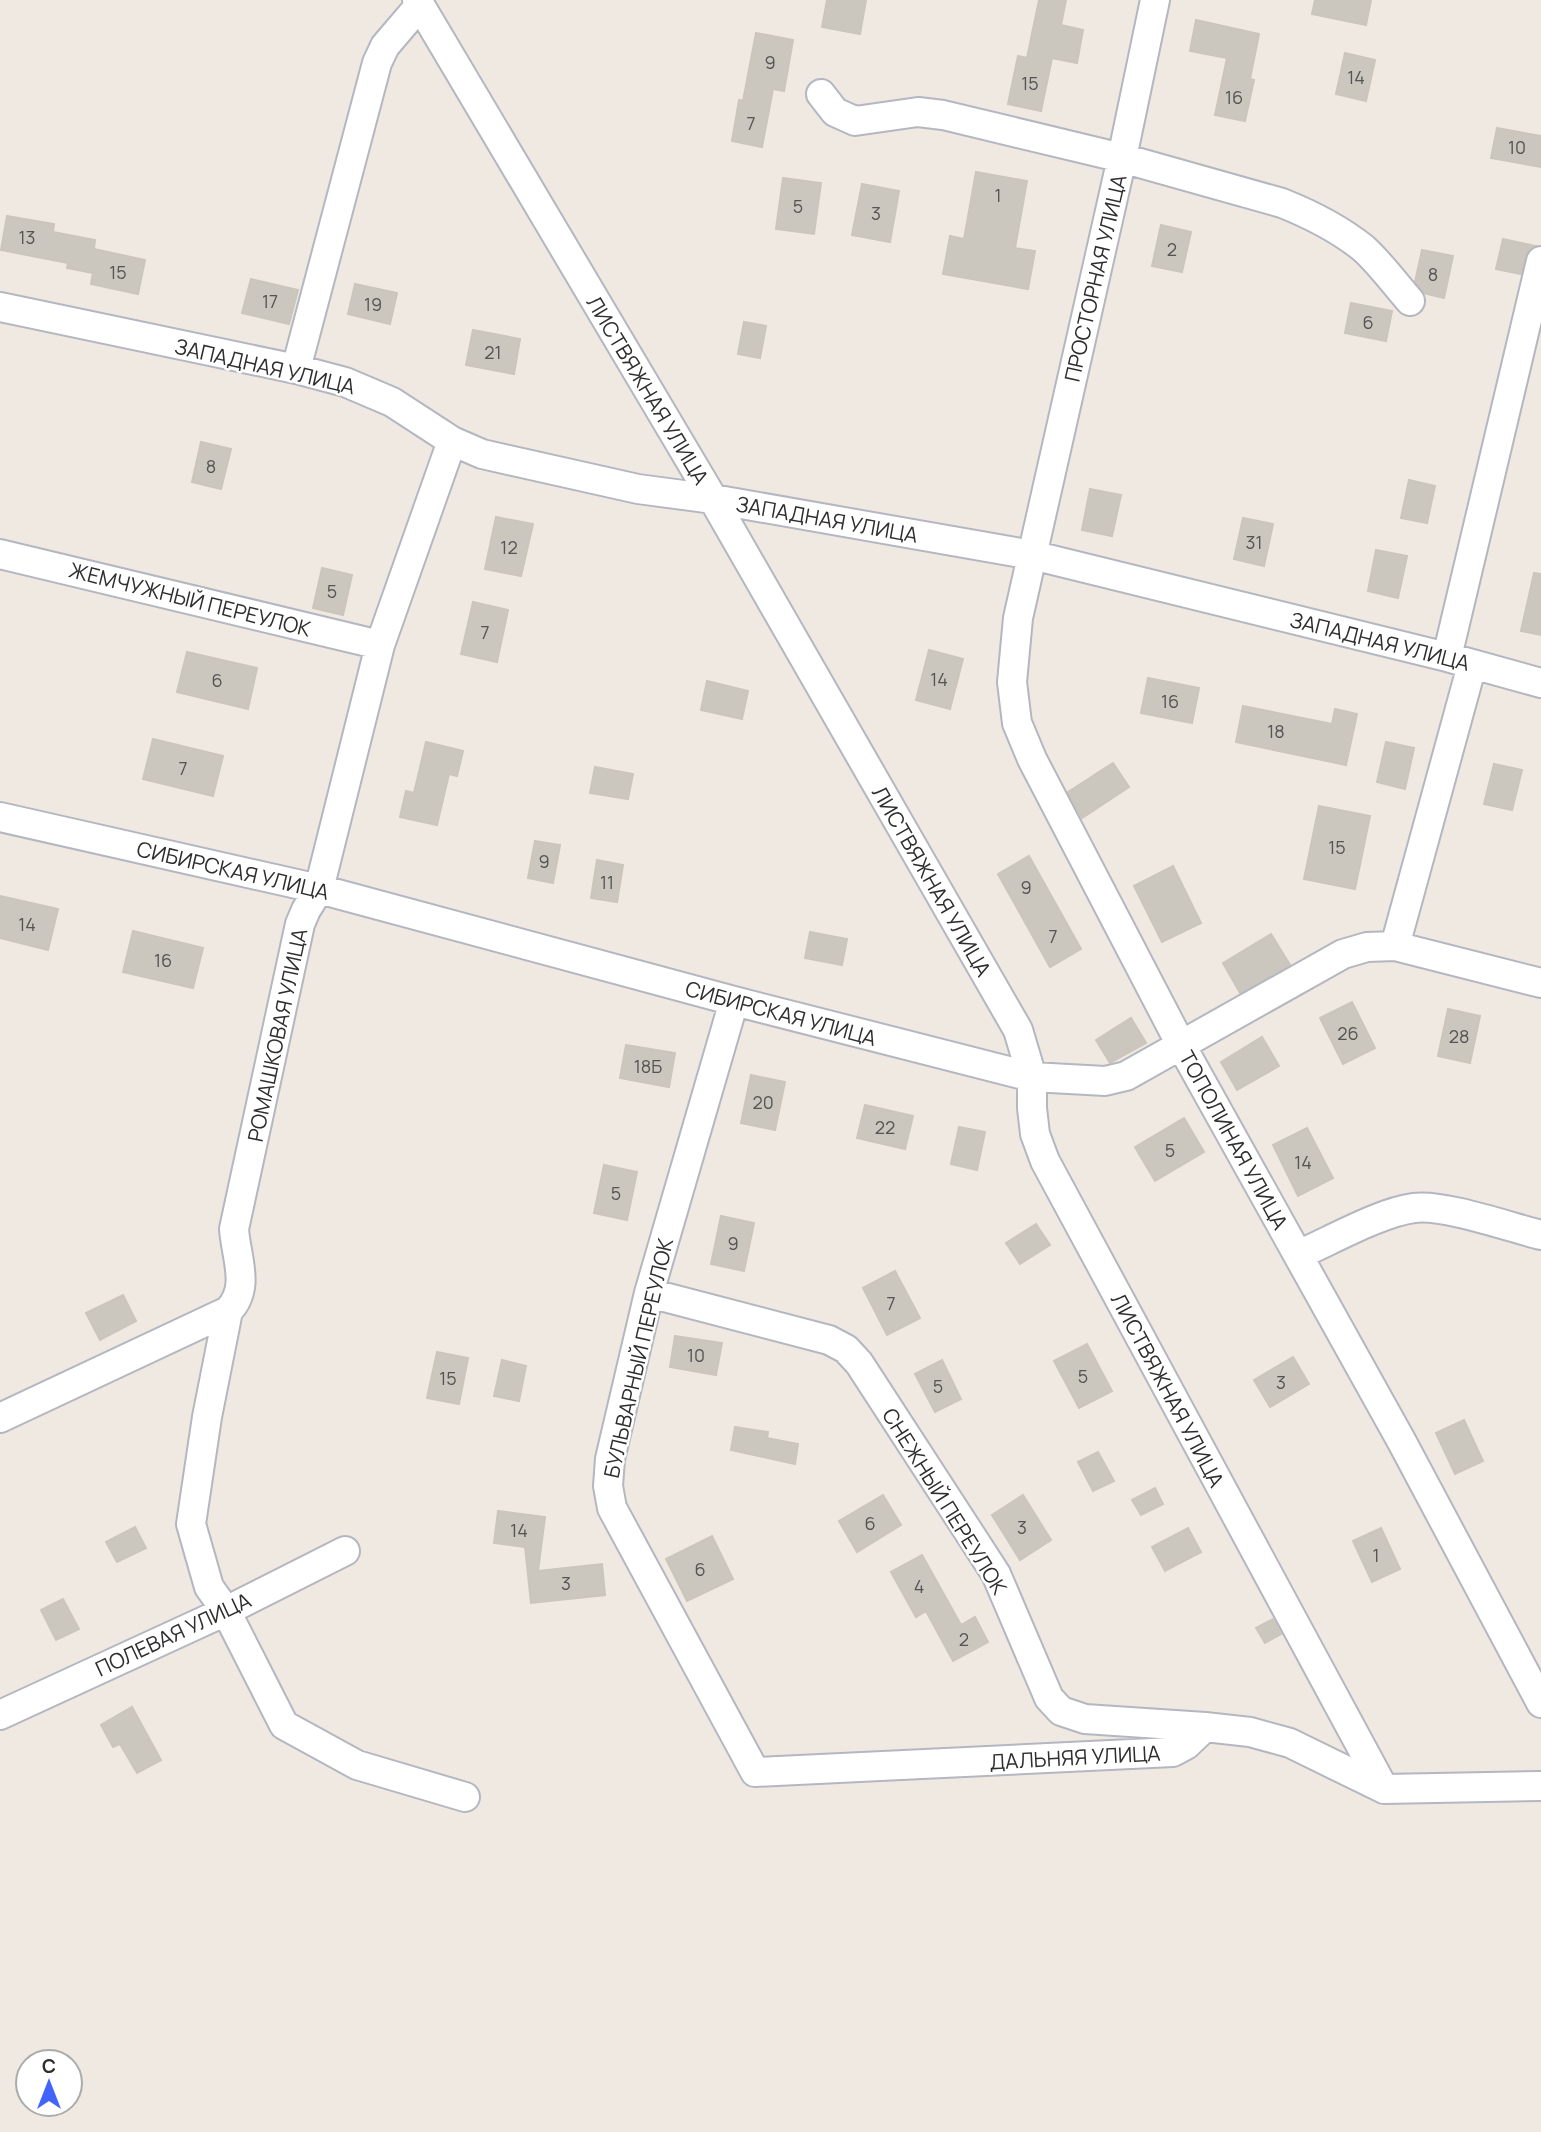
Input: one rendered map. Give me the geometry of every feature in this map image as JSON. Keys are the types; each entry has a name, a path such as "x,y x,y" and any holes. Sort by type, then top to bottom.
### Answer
{"street":[{"name":"ПРОСТОРНАЯ УЛИЦА","path":"1032,555 1155,0"},
{"path":"296,369 377,63 385,46 418,2"},
{"name":"ЛИСТВЯЖНАЯ УЛИЦА","path":"418,2 713,499 1018,1030 1032,1077 1035,1134 1045,1161 1384,1789"},
{"path":"821,94 835,112 855,121 918,112 943,115 1122,158 1282,203 1335,228 1364,250 1410,301"},
{"path":"1395,946 1459,661 1541,261"},
{"name":"ЗАПАДНАЯ УЛИЦА","path":"0,307 296,369 345,382 392,402 453,441 482,454 612,483 1032,555 1541,683"},
{"name":"РОМАШКОВАЯ УЛИЦА","path":"453,441 380,645 319,889 300,924 234,1229 242,1282 238,1301 228,1311 191,1524 209,1587 226,1611 284,1725 357,1765 465,1797"},
{"name":"ЖЕМЧУЖНЫЙ ПЕРЕУЛОК","path":"0,554 380,645"},
{"name":"ТОПОЛИНАЯ УЛИЦА","path":"1032,555 1018,618 1012,682 1017,723 1032,760 1181,1045 1402,1442 1541,1703"},
{"name":"СИБИРСКАЯ УЛИЦА","path":"0,817 319,889 734,1001 1032,1077 1105,1081 1126,1076 1343,954 1367,947 1395,946 1541,983"},
{"name":"БУЛЬВАРНЫЙ ПЕРЕУЛОК","path":"734,1001 649,1293 610,1459 608,1486 612,1508 755,1772"},
{"path":"1298,1255 1392,1213 1415,1208 1440,1209 1541,1235"},
{"name":"СНЕЖНЫЙ ПЕРЕУЛОК","path":"649,1293 829,1340 846,1349 859,1363 996,1574 1049,1698 1061,1711 1085,1719 1205,1727"},
{"path":"0,1418 228,1311"},
{"name":"ПОЛЕВАЯ УЛИЦА","path":"0,1715 226,1611 345,1551"},
{"path":"1205,1727 1250,1732 1290,1743 1384,1789 1541,1786"},
{"name":"ДАЛЬНЯЯ УЛИЦА","path":"755,1772 1173,1752 1186,1745 1205,1727"}],"building":[{"path":"827,0 866,0 860,34 822,27"},
{"path":"1039,0 1066,0 1061,25 1083,30 1077,63 1052,58 1041,111 1008,104 1018,56 1027,58"},
{"path":"1315,0 1371,0 1366,25 1312,14"},
{"path":"1196,20 1259,34 1250,79 1254,80 1245,121 1215,115 1227,58 1190,51"},
{"path":"756,33 793,40 784,91 773,89 762,147 732,141"},
{"path":"1345,53 1375,60 1366,101 1336,94"},
{"path":"1497,128 1541,136 1541,167 1491,158"},
{"path":"976,172 1027,181 1015,248 1035,251 1028,289 943,274 950,236 964,239"},
{"path":"783,178 821,183 814,234 776,229"},
{"path":"862,184 899,191 890,242 852,235"},
{"path":"7,216 54,224 53,232 95,240 94,249 145,260 138,294 91,284 93,273 67,268 68,263 1,250"},
{"path":"1161,225 1191,232 1182,272 1152,266"},
{"path":"1503,239 1535,246 1525,257 1521,274 1496,269"},
{"path":"1422,250 1453,256 1444,298 1424,293 1415,282"},
{"path":"251,279 298,290 289,324 242,313"},
{"path":"355,284 397,293 390,324 348,314"},
{"path":"1351,303 1392,311 1386,341 1345,333"},
{"path":"744,322 766,326 760,358 738,354"},
{"path":"473,330 520,339 514,374 466,365"},
{"path":"201,442 231,449 221,489 192,482"},
{"path":"1409,480 1435,486 1427,523 1401,518"},
{"path":"1090,489 1121,495 1112,536 1082,530"},
{"path":"496,517 533,524 521,576 485,569"},
{"path":"1243,518 1273,524 1264,566 1234,559"},
{"path":"1376,550 1407,556 1398,598 1368,591"},
{"path":"322,568 352,575 343,615 313,608"},
{"path":"1534,573 1541,574 1541,635 1521,631"},
{"path":"473,602 508,610 497,662 461,654"},
{"path":"929,650 963,659 950,709 916,700"},
{"path":"187,652 257,668 248,709 177,692"},
{"path":"1148,678 1199,688 1192,723 1141,713"},
{"path":"707,681 748,691 742,719 701,710"},
{"path":"1243,706 1332,724 1335,709 1357,714 1346,765 1236,742"},
{"path":"153,739 223,756 213,796 143,779"},
{"path":"426,742 463,751 457,776 449,774 437,825 400,817 406,791 414,793"},
{"path":"1386,742 1414,748 1405,789 1377,782"},
{"path":"1113,763 1129,787 1082,818 1068,792"},
{"path":"1494,764 1522,770 1512,810 1484,804"},
{"path":"595,767 633,774 628,799 590,793"},
{"path":"1319,806 1370,816 1355,889 1304,879"},
{"path":"535,841 560,845 553,883 528,878"},
{"path":"1029,856 1081,949 1050,967 998,874"},
{"path":"597,860 623,865 617,902 591,898"},
{"path":"1173,866 1201,923 1162,942 1134,886"},
{"path":"0,896 58,909 48,950 0,938"},
{"path":"133,931 203,948 193,988 123,972"},
{"path":"810,932 847,939 842,965 805,958"},
{"path":"1271,934 1290,965 1240,993 1223,963"},
{"path":"1352,1002 1375,1048 1343,1064 1320,1018"},
{"path":"1448,1009 1480,1016 1470,1063 1438,1056"},
{"path":"1131,1018 1146,1043 1110,1063 1096,1040"},
{"path":"1262,1037 1279,1066 1237,1090 1221,1062"},
{"path":"626,1045 675,1053 669,1087 620,1078"},
{"path":"751,1075 785,1082 775,1130 741,1123"},
{"path":"865,1105 913,1116 905,1149 857,1138"},
{"path":"1184,1118 1204,1152 1155,1181 1135,1147"},
{"path":"959,1127 985,1132 977,1170 951,1164"},
{"path":"1307,1128 1333,1178 1298,1196 1273,1145"},
{"path":"604,1165 637,1172 627,1220 594,1213"},
{"path":"721,1216 754,1223 744,1271 711,1264"},
{"path":"1036,1224 1050,1245 1020,1264 1006,1243"},
{"path":"895,1271 920,1318 887,1335 863,1288"},
{"path":"123,1295 136,1321 100,1340 86,1313"},
{"path":"675,1336 722,1343 716,1375 670,1367"},
{"path":"1087,1344 1112,1391 1079,1408 1054,1361"},
{"path":"437,1352 468,1358 459,1404 427,1398"},
{"path":"1293,1357 1309,1384 1270,1407 1254,1380"},
{"path":"502,1360 526,1366 519,1401 494,1396"},
{"path":"942,1360 961,1399 935,1412 915,1374"},
{"path":"1464,1420 1483,1461 1455,1474 1436,1433"},
{"path":"735,1427 768,1432 767,1438 798,1444 795,1464 731,1450"},
{"path":"1098,1452 1114,1481 1093,1491 1078,1462"},
{"path":"1155,1488 1163,1504 1141,1515 1132,1500"},
{"path":"883,1495 901,1525 857,1552 839,1521"},
{"path":"1023,1495 1051,1540 1020,1560 992,1515"},
{"path":"498,1511 545,1517 538,1571 602,1564 605,1595 531,1603 525,1547 494,1543"},
{"path":"135,1527 146,1548 117,1562 106,1542"},
{"path":"1188,1528 1201,1552 1165,1571 1152,1547"},
{"path":"1381,1528 1400,1569 1372,1582 1353,1541"},
{"path":"712,1536 733,1579 687,1601 666,1559"},
{"path":"922,1555 961,1625 975,1617 988,1642 953,1661 926,1611 916,1617 891,1572"},
{"path":"63,1599 79,1629 56,1640 41,1610"},
{"path":"1273,1619 1281,1634 1265,1643 1256,1628"},
{"path":"132,1707 161,1760 137,1773 120,1744 113,1747 101,1725"}]}
